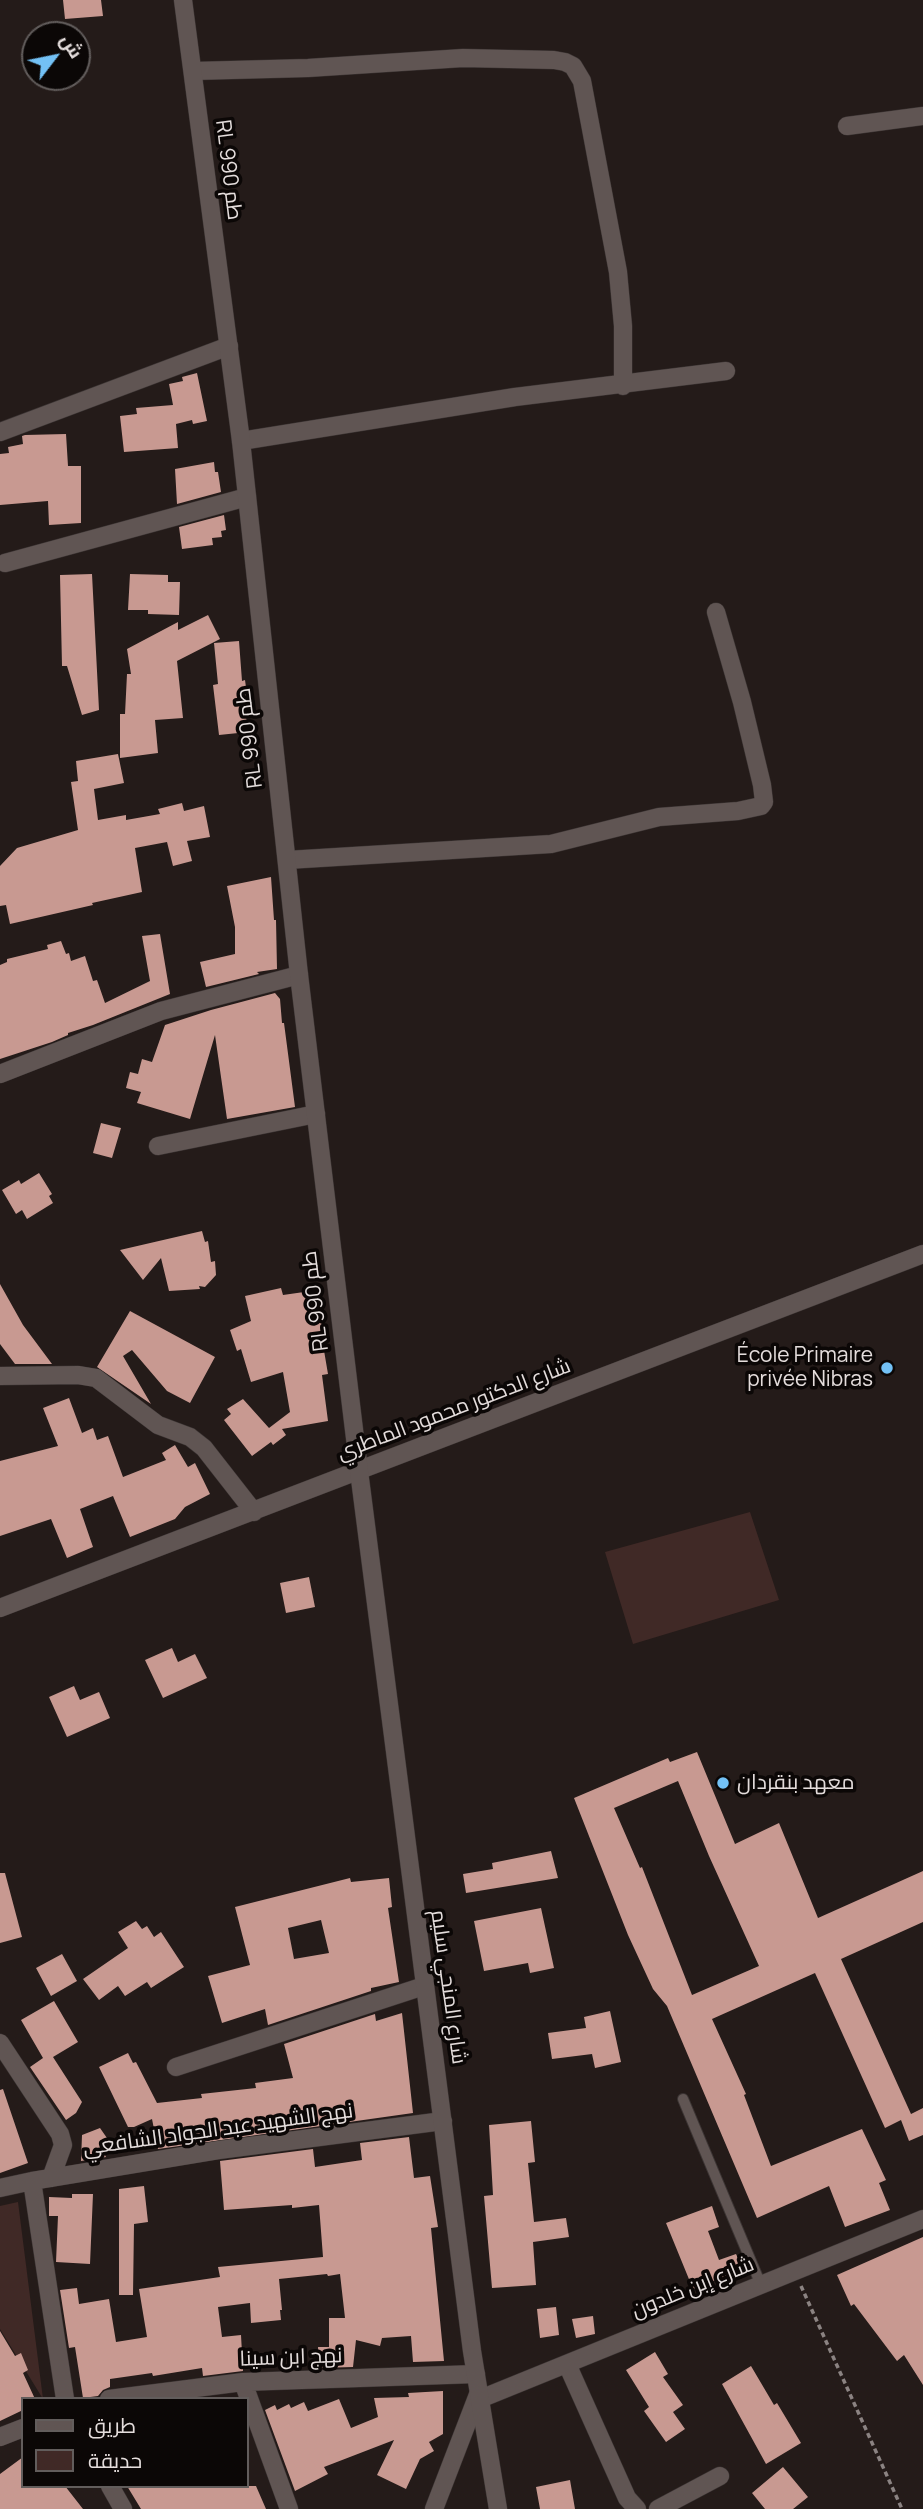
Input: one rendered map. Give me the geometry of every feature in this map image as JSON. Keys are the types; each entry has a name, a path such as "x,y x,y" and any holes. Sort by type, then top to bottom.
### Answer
{"street":[{"name":"RL طم 990","path":"183,0 241,441 299,975 359,1471"},
{"path":"192,71 308,68 464,58 554,60 565,61 573,66 582,81 618,272 623,326 623,386"},
{"path":"847,125 923,116"},
{"path":"0,432 229,346"},
{"path":"241,441 514,397 623,386 726,371"},
{"path":"5,563 247,497"},
{"path":"287,860 551,844 659,817 738,811 761,806 764,797 754,749 716,612"},
{"path":"0,1074 161,1011 299,975"},
{"path":"158,1146 316,1114"},
{"name":"شارع الدكتور محمود الماطري","path":"0,1608 923,1254"},
{"path":"0,1376 78,1375 96,1378 158,1425 190,1437 204,1448 254,1512"},
{"name":"شارع المنجي سليم","path":"359,1471 424,1986 478,2388 498,2509"},
{"path":"176,2067 424,1986"},
{"path":"0,2043 60,2134 63,2145 51,2178"},
{"name":"نهج الشهيد عبد الجواد الشافعي","path":"0,2188 219,2150 443,2121"},
{"path":"32,2181 65,2397"},
{"name":"شارع إبن خلدون","path":"478,2388 567,2364 923,2219"},
{"path":"567,2364 627,2497 637,2509"},
{"path":"243,2382 289,2509"},
{"name":"نهج ابن سينا","path":"124,2397 243,2382 478,2388"},
{"path":"434,2509 478,2388"},
{"path":"0,2437 21,2429"},
{"path":"658,2509 720,2476"},
{"path":"111,2488 123,2509"}],"lane":[{"path":"683,2099 761,2285"}],"path":[{"path":"794,2272 902,2509"}],"green space":[{"path":"750,1512 779,1600 633,1644 605,1552"},
{"path":"18,2202 43,2397 0,2329 0,2206"}],"building":[{"path":"63,0 101,0 103,16 65,19"},
{"path":"197,373 207,421 193,424 192,420 176,424 178,448 124,452 120,416 137,414 136,408 173,405 169,384 183,381 182,377"},
{"path":"66,434 68,466 81,466 81,523 49,525 48,501 0,505 0,454 9,453 8,447 23,444 22,436 25,435"},
{"path":"214,462 221,492 177,504 175,469"},
{"path":"224,515 226,530 221,531 222,537 212,538 213,545 182,549 179,527"},
{"path":"92,574 99,710 82,715 67,666 62,666 60,575"},
{"path":"130,574 168,575 168,582 180,582 179,615 128,610"},
{"path":"208,615 220,639 177,661 183,718 155,720 158,753 120,758 120,714 125,714 127,674 131,674 127,649 178,622 178,630"},
{"path":"239,641 242,681 245,680 250,716 246,716 248,732 219,735 213,685 218,684 214,643"},
{"path":"118,754 124,783 94,789 98,820 126,815 126,820 160,814 158,809 182,803 184,811 204,806 210,837 187,841 192,861 173,866 167,842 135,848 142,892 10,924 6,905 0,906 0,866 17,848 78,830 71,782 78,781 76,761"},
{"path":"271,877 276,920 277,969 206,987 200,962 235,954 235,927 227,886"},
{"path":"160,934 170,994 68,1033 52,1042 0,1059 0,965 7,962 7,959 48,949 47,945 61,941 71,961 85,956 93,981 97,980 105,1003 150,981 142,936"},
{"path":"275,993 280,999 295,1107 227,1119 215,1035 190,1119 137,1103 141,1092 126,1088 130,1072 138,1074 142,1059 152,1062 165,1025"},
{"path":"101,1123 121,1128 112,1158 93,1153"},
{"path":"39,1173 52,1194 49,1196 53,1203 27,1219 22,1210 16,1214 2,1190 19,1180 21,1184"},
{"path":"202,1231 205,1242 208,1241 211,1262 215,1261 216,1275 205,1287 199,1286 200,1289 169,1291 161,1258 143,1280 120,1250"},
{"path":"0,1284 23,1325 52,1364 15,1364 0,1344"},
{"path":"281,1288 283,1295 318,1290 323,1326 320,1327 328,1374 322,1375 328,1421 282,1429 286,1435 252,1456 224,1420 231,1414 227,1409 243,1399 269,1428 290,1412 283,1372 251,1382 241,1349 237,1351 230,1330 251,1321 245,1296"},
{"path":"130,1311 215,1357 190,1403 167,1391 132,1350 123,1356 151,1404 97,1367"},
{"path":"69,1398 82,1433 93,1428 97,1440 108,1436 123,1477 166,1460 162,1453 175,1445 188,1467 195,1463 210,1494 185,1507 175,1519 130,1537 113,1496 80,1509 93,1547 67,1558 51,1519 0,1536 0,1461 58,1446 43,1408"},
{"path":"309,1577 315,1607 286,1613 280,1583"},
{"path":"172,1648 178,1662 195,1654 207,1678 163,1698 145,1660"},
{"path":"74,1686 80,1700 99,1692 110,1718 67,1737 49,1697"},
{"path":"697,1752 735,1844 779,1823 818,1918 923,1871 923,1922 841,1959 911,2114 923,2108 923,2135 909,2141 901,2120 885,2128 815,1973 712,2019 746,2094 744,2095 771,2166 862,2129 886,2180 879,2183 890,2210 845,2227 829,2186 757,2218 667,2006 653,1989 628,1935 574,1798 668,1758 670,1762","holes":["678,1781 759,1966 692,1995 642,1867 640,1868 614,1808"]},
{"path":"551,1851 558,1878 466,1893 463,1874 493,1869 492,1863"},
{"path":"0,1873 5,1873 22,1937 0,1943"},
{"path":"350,1878 351,1882 389,1878 392,1907 388,1908 399,1982 371,1988 371,1991 268,2025 265,2009 222,2023 208,1976 250,1965 235,1907","holes":["321,1920 329,1953 294,1959 288,1928"]},
{"path":"541,1908 554,1968 530,1973 528,1963 484,1971 474,1921"},
{"path":"136,1921 142,1929 147,1926 154,1937 161,1932 184,1967 151,1988 147,1982 125,1996 118,1986 99,2000 83,1979 128,1948 118,1932"},
{"path":"62,1954 77,1981 51,1996 36,1968"},
{"path":"54,2001 78,2042 53,2057 82,2102 76,2113 66,2120 30,2067 43,2058 21,2020"},
{"path":"610,2011 621,2062 595,2068 592,2054 552,2059 548,2033 586,2028 584,2017"},
{"path":"402,2013 413,2113 158,2149 152,2119 128,2127 99,2067 128,2053 133,2063 136,2062 157,2103 202,2098 201,2094 256,2088 255,2083 293,2078 284,2044 375,2014 376,2021"},
{"path":"3,2089 28,2163 0,2173 0,2090"},
{"path":"531,2121 535,2162 528,2163 534,2222 566,2218 569,2237 533,2242 536,2285 492,2288 484,2196 493,2195 489,2125"},
{"path":"100,2128 116,2151 105,2155 106,2157 81,2161 82,2135"},
{"path":"409,2137 414,2178 430,2176 438,2227 431,2228 444,2361 413,2362 411,2336 382,2338 380,2346 356,2340 353,2367 319,2368 318,2347 329,2347 329,2318 345,2318 340,2274 327,2274 279,2279 281,2320 251,2323 250,2303 218,2307 222,2337 241,2335 243,2371 203,2376 202,2368 153,2376 152,2373 110,2379 110,2387 98,2396 83,2397 75,2347 69,2348 60,2290 77,2288 79,2304 109,2299 116,2342 147,2337 139,2289 220,2277 218,2267 323,2257 319,2205 224,2210 220,2161 313,2149 315,2167 362,2160 360,2143"},
{"path":"144,2186 148,2222 134,2224 133,2295 119,2295 119,2189"},
{"path":"72,2194 93,2194 90,2264 56,2262 58,2216 49,2216 49,2197 72,2198"},
{"path":"712,2206 719,2227 708,2231 719,2260 736,2254 743,2269 693,2289 666,2223"},
{"path":"923,2237 923,2385 904,2355 897,2361 854,2304 851,2306 837,2275"},
{"path":"556,2307 559,2335 540,2338 537,2309"},
{"path":"593,2316 595,2334 576,2338 572,2319"},
{"path":"0,2331 15,2356 21,2353 28,2370 23,2373 34,2397 21,2397 21,2411 0,2421"},
{"path":"655,2352 668,2374 663,2377 683,2405 673,2412 685,2429 666,2442 644,2411 649,2407 626,2370"},
{"path":"751,2366 801,2443 766,2464 722,2384"},
{"path":"443,2391 443,2434 429,2442 434,2451 420,2459 406,2489 377,2475 394,2440 324,2467 328,2474 295,2491 265,2410 275,2405 277,2410 289,2404 291,2408 304,2402 308,2411 339,2399 351,2428 378,2417 374,2398 409,2397 408,2393"},
{"path":"21,2458 21,2488 67,2488 83,2509 0,2509 0,2474"},
{"path":"783,2467 808,2497 793,2509 765,2509 752,2493"},
{"path":"570,2480 575,2509 540,2509 536,2487"},
{"path":"256,2486 266,2509 141,2509 128,2488"}],"place":[{"name":"École Primaire privée Nibras","path":"887,1368"},
{"name":"معهد بنقردان","path":"723,1783"}]}
